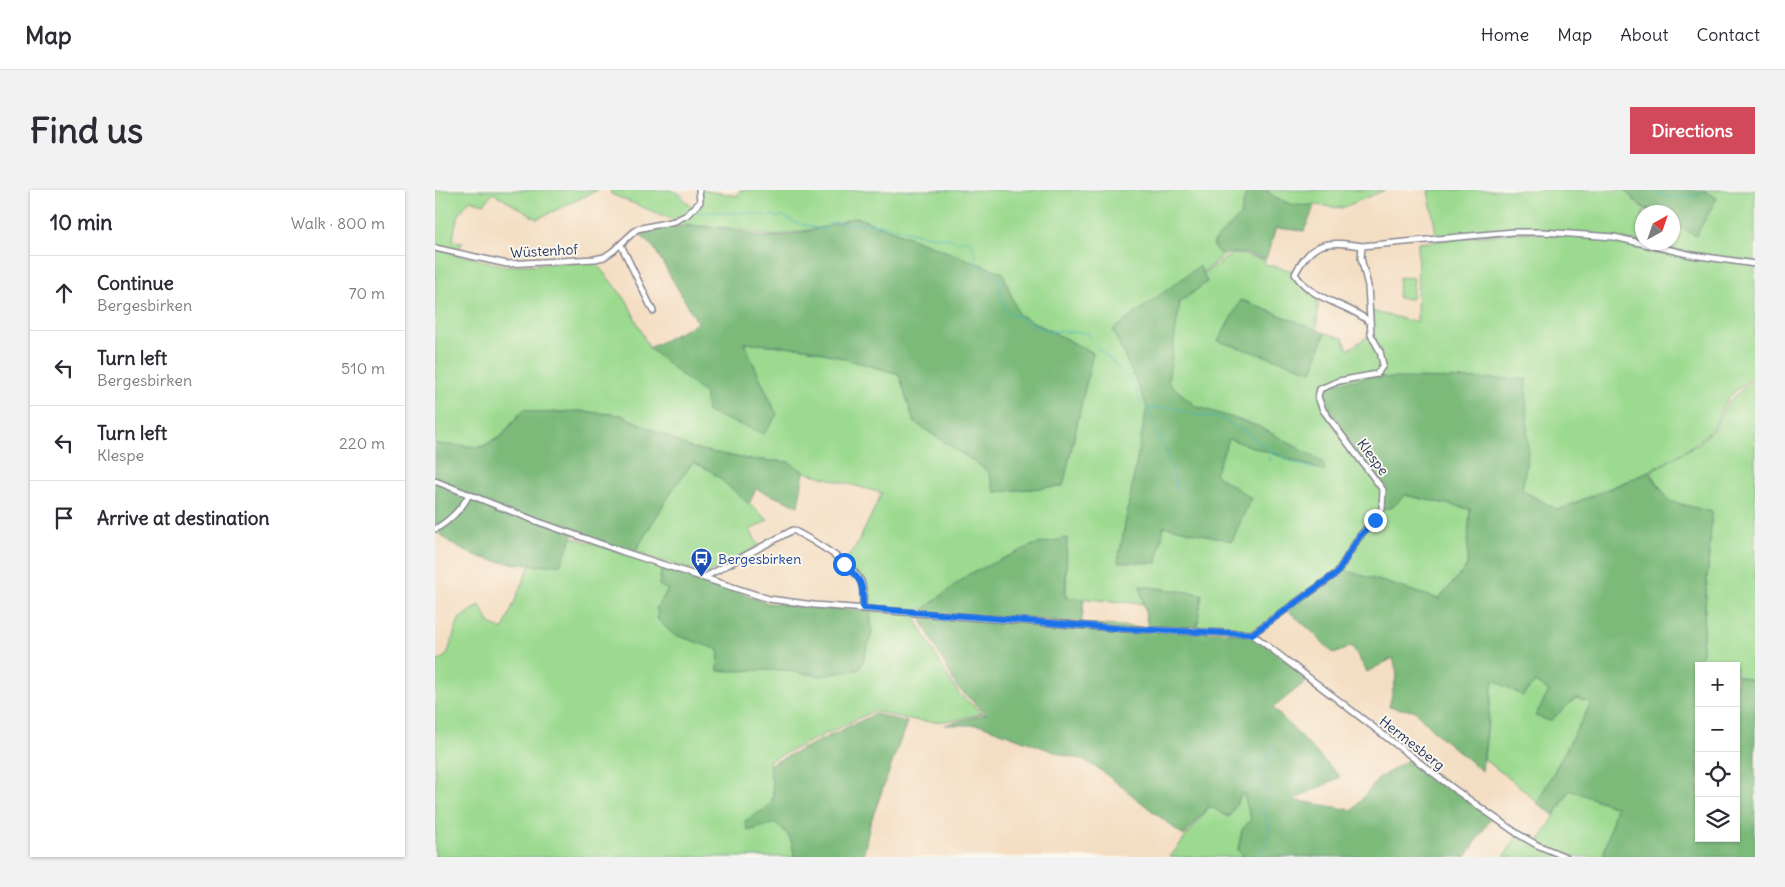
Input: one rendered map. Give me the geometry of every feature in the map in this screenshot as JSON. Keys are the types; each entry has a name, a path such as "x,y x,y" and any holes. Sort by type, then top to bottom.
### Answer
{"street":[{"name":"Wüstenhof","path":"435,248 507,264 604,258 637,229 666,224 687,216 700,202 699,190"},
{"path":"1370,322 1343,305 1318,296 1302,284 1295,274 1301,261 1313,248 1336,242 1362,246 1513,232 1543,232 1614,237 1691,255 1755,264"},
{"path":"621,245 653,311"},
{"name":"Klespe","path":"1252,634 1337,573 1359,537 1382,509 1383,490 1323,410 1318,397 1320,389 1330,384 1377,374 1383,365 1380,351 1371,335 1368,286 1361,258 1362,246"},
{"path":"435,481 536,521 769,599 1126,629 1252,634"},
{"path":"435,529 454,513 469,494"},
{"path":"705,577 793,530 811,538 859,578 863,589 863,608"},
{"name":"Hermesberg","path":"1252,634 1454,790 1518,834 1537,845 1566,857"}],"green space":[{"path":"435,190 598,190 537,219 493,193 484,204 470,200 459,214 456,223 453,241 463,242 458,250 435,246"},
{"path":"611,190 673,190 694,209 673,220 611,194"},
{"path":"701,190 737,196 740,190 1247,190 1240,216 1214,241 1214,248 1223,256 1204,272 1199,267 1113,330 1147,406 1118,562 1164,526 1214,474 1229,439 1325,471 1258,426 1195,406 1167,382 1180,302 1207,282 1203,274 1232,254 1241,254 1265,260 1264,264 1294,271 1295,276 1318,297 1317,330 1242,300 1219,341 1312,371 1325,333 1343,338 1348,350 1370,335 1380,358 1377,373 1382,490 1381,509 1339,569 1251,633 1197,627 1202,594 1141,586 1144,604 1066,597 1067,538 970,574 920,612 864,606 862,578 844,563 858,543 882,493 804,472 789,462 746,459 691,448 621,415 579,411 541,413 524,409 500,437 481,447 435,444 435,249 506,266 594,261 627,301 649,348 705,394 777,415 744,343 806,348 899,374 914,422 988,471 995,492 1063,486 1093,353 1018,314 1003,273 856,217 826,227 772,236 729,228 672,224 694,212 702,197"},
{"path":"1247,190 1266,190 1277,199 1289,204 1315,205 1304,231 1276,228 1266,259 1239,253 1223,256 1214,248 1214,241 1240,216"},
{"path":"1266,190 1385,190 1342,208 1315,205 1294,206 1273,196"},
{"path":"1428,190 1625,190 1638,205 1635,205 1635,241 1543,230 1437,238"},
{"path":"1625,190 1702,190 1717,198 1696,236 1680,227 1680,205 1641,205"},
{"path":"1702,190 1755,190 1755,262 1678,250 1680,250 1680,227 1696,235 1717,198"},
{"path":"856,217 1003,273 1018,314 1093,353 1063,486 995,492 988,471 914,422 899,374 806,348 744,343 777,415 764,434 707,412 705,394 649,348 698,323 654,248 636,231 682,226 705,227 728,229 770,237 825,227"},
{"path":"1514,233 1575,235 1635,244 1635,250 1676,250 1755,265 1755,376 1727,400 1710,431 1695,444 1677,456 1638,476 1558,510 1522,490 1528,452 1378,375 1383,365 1372,335 1370,311 1417,322 1418,243"},
{"path":"1199,266 1207,282 1180,302 1168,382 1195,406 1258,426 1322,461 1325,471 1229,439 1215,474 1251,498 1232,541 1164,526 1157,563 1118,562 1147,406 1113,330"},
{"path":"1399,277 1414,278 1412,299 1398,298"},
{"path":"1241,300 1325,333 1312,371 1218,341"},
{"path":"1378,375 1386,378 1526,379 1528,452 1522,490 1558,510 1649,472 1669,501 1712,512 1701,662 1695,662 1695,842 1740,842 1740,676 1755,681 1755,857 1603,857 1616,807 1570,790 1554,815 1537,803 1591,703 1576,698 1550,721 1535,716 1549,691 1535,682 1523,696 1493,680 1482,771 1438,735 1415,711 1389,707 1397,673 1393,658 1367,672 1352,646 1334,654 1286,609 1341,569 1439,599 1467,566 1470,509 1405,495 1393,507 1383,509 1384,490 1325,410 1319,397 1321,390 1330,385"},
{"path":"1755,378 1755,681 1740,676 1740,662 1701,662 1712,512 1669,501 1650,472 1699,443 1713,430 1728,402"},
{"path":"524,409 541,413 579,411 621,415 691,448 746,459 789,462 804,472 798,506 756,489 749,504 711,471 693,462 675,486 634,553 574,533 560,565 526,565 476,556 447,540 435,529 435,444 481,447 501,437"},
{"path":"693,462 711,471 768,520 750,530 759,546 707,574 634,553 675,486"},
{"path":"1404,495 1470,509 1467,566 1439,599 1341,569 1360,538 1383,509 1393,507"},
{"path":"572,537 662,566 659,584 668,590 657,607 658,620 673,634 719,649 718,671 782,670 821,676 860,669 872,633 870,611 913,614 946,674 960,695 982,713 952,720 928,721 874,711 769,761 772,800 765,812 748,830 776,822 789,838 793,846 794,857 435,857 435,660 438,661 447,655 459,619 480,605 490,624 503,630 529,566 559,565"},
{"path":"1067,538 1065,597 1084,599 1082,622 920,612 969,574 1033,545"},
{"path":"662,566 768,603 870,611 872,633 860,669 820,676 782,670 718,671 719,650 673,634 658,620 657,607 668,590 659,585"},
{"path":"1140,586 1202,594 1197,627 1148,628"},
{"path":"918,614 1252,634 1310,678 1273,708 1340,777 1293,800 1353,810 1378,779 1411,758 1493,815 1466,857 1244,857 1238,850 1242,830 1251,819 1243,792 1229,817 1209,806 1184,836 1103,772 1084,760 1063,755 981,725 944,725 986,714 957,687"},
{"path":"1493,679 1523,696 1535,682 1549,691 1536,716 1576,698 1591,703 1537,803 1523,789 1484,759"},
{"path":"875,714 907,722 870,824 863,857 794,857 793,846 789,838 776,823 748,831 745,821 770,805 772,800 773,787 769,765"},
{"path":"1570,790 1616,807 1603,857 1504,857 1518,834 1537,845"},
{"path":"1243,792 1251,819 1242,830 1238,850 1244,857 1170,857 1210,806 1229,817"}],"waterway":[{"path":"671,190 684,196"},
{"path":"1651,190 1662,196 1669,197 1702,194"},
{"path":"696,212 752,213 771,217 774,214 777,218 781,215 796,223 825,230 831,223 837,222 845,225 854,223 884,225 918,234 952,239 957,243 963,240 971,241 976,256 973,261 1002,282 999,287 1006,311 1047,331 1088,333 1091,339"},
{"path":"1096,346 1125,374 1136,389 1139,401 1148,409 1170,407 1192,414 1223,419 1256,439 1260,445 1290,461 1315,469"},
{"path":"1149,410 1174,474 1177,491"},
{"path":"1269,461 1271,450"},
{"path":"1259,857 1269,830 1268,822 1262,812 1268,797 1264,783 1264,769 1267,756 1276,744"}],"place":[{"name":"Bergesbirken","path":"702,578"}],"route":[{"path":"844,564 859,578 863,589 863,608 1126,629 1252,634 1337,573 1359,537 1375,520"}]}
